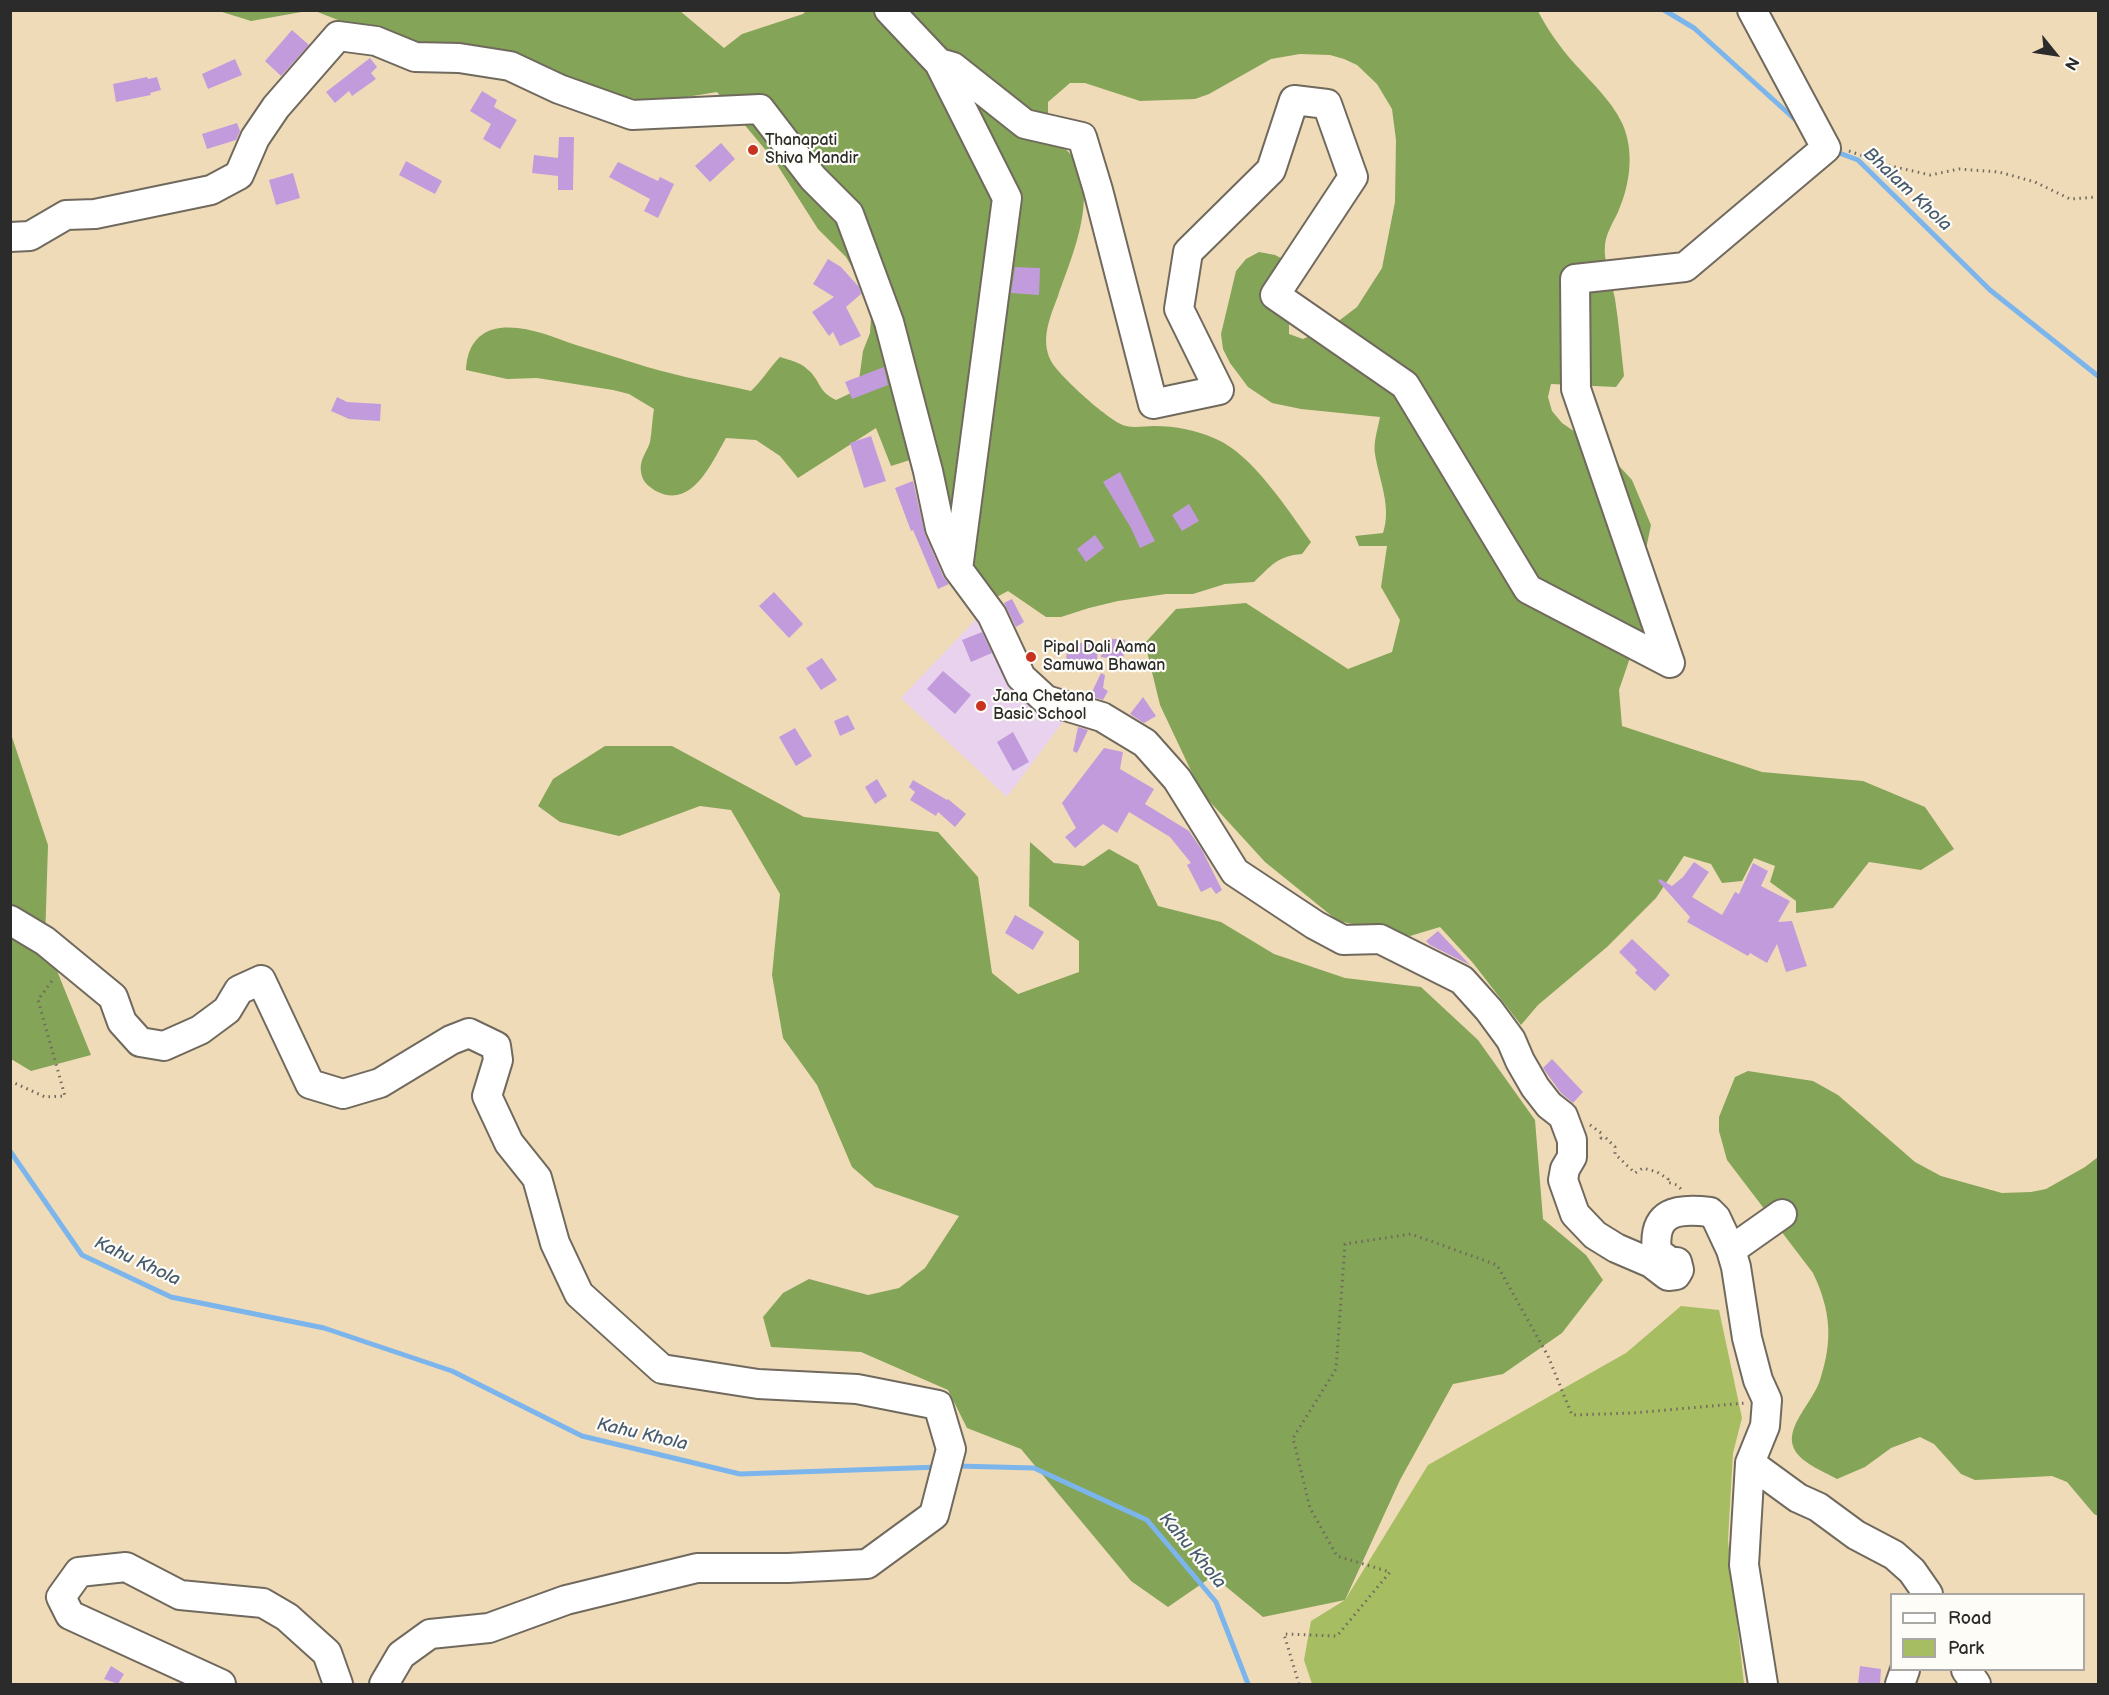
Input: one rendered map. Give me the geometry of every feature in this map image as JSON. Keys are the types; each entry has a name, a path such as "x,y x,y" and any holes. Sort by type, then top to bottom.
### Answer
{"street":[{"path":"889,10 939,63 1007,198 958,569"},
{"path":"939,63 953,67 1025,124 1082,137 1154,404 1218,390 1179,309 1188,252 1270,170 1294,100 1327,104 1353,177 1275,295 1405,385 1528,589 1670,663 1576,389 1575,279 1685,267 1826,148 1752,10"},
{"path":"10,237 30,236 66,215 95,214 211,190 239,175 255,138 276,107 338,36 376,41 415,57 459,58 510,66 559,89 632,116 760,109 813,178 849,214 889,322 928,471 940,528 958,569 992,615 1021,677 1046,700 1102,717 1145,743 1177,779 1235,872 1314,925 1343,940 1380,939 1462,980 1489,1010 1511,1040 1535,1087 1549,1105 1564,1118 1572,1140 1572,1156 1565,1169 1563,1180 1575,1214 1595,1235 1616,1248 1651,1263 1668,1276 1676,1275 1679,1270 1677,1263 1672,1263 1657,1252 1658,1226 1667,1217 1684,1209 1710,1212 1716,1218 1737,1267 1747,1338 1758,1380 1767,1400 1765,1426 1750,1463 1744,1565 1763,1684"},
{"path":"10,920 45,941 114,997 122,1022 140,1042 164,1046 200,1030 227,1010 239,990 261,980 310,1084 343,1094 380,1083 451,1040 469,1033 484,1039 495,1046 498,1060 487,1096 509,1143 537,1178 555,1243 579,1294 662,1369 758,1384 857,1389 938,1406 951,1449 934,1515 867,1564 788,1568 697,1568 566,1600 489,1628 430,1634 401,1655 384,1684"},
{"path":"1731,1250 1782,1214"},
{"path":"1750,1463 1798,1498 1818,1507 1856,1535 1894,1555 1912,1571 1927,1593"},
{"path":"220,1684 70,1615 61,1597 80,1572 126,1567 180,1595 263,1603 287,1617 327,1653 338,1684"},
{"path":"1967,1671 1976,1684"}],"path":[{"path":"1824,144 1856,152 1891,166 1930,175 1959,169 1999,172 2035,182 2070,199 2098,197"},
{"path":"10,1081 45,1097 65,1096 38,1000 67,959"},
{"path":"1564,1118 1573,1124 1580,1120 1596,1128 1601,1133 1600,1138 1605,1137 1615,1147 1615,1154 1626,1167 1635,1173 1643,1168 1657,1172 1668,1179 1667,1182 1677,1185 1700,1211"},
{"path":"1299,1684 1284,1634 1337,1636 1390,1572 1337,1556 1310,1508 1293,1437 1336,1369 1345,1244 1411,1234 1497,1265 1548,1356 1572,1415 1633,1413 1767,1400"}],"shaded area":[{"name":"Jana Chetana Basic School","path":"983,612 1068,715 1007,797 901,698"}],"green space":[{"path":"219,10 307,11 251,21"},
{"path":"807,10 1538,11 1564,51 1612,107 1622,123 1629,145 1626,191 1605,245 1606,265 1615,299 1624,376 1616,387 1551,384 1548,397 1552,411 1562,423 1610,456 1632,480 1651,525 1645,554 1646,624 1637,637 1619,690 1622,726 1762,772 1863,781 1925,807 1954,849 1921,870 1869,862 1833,908 1796,913 1796,901 1770,882 1775,866 1754,858 1742,881 1722,883 1711,864 1684,856 1656,898 1607,947 1538,1005 1521,1025 1473,963 1440,927 1410,936 1338,921 1265,862 1201,792 1160,705 1145,643 1176,609 1246,603 1348,669 1392,652 1400,620 1381,587 1387,546 1359,546 1355,536 1383,533 1386,513 1375,450 1380,417 1301,409 1272,403 1248,387 1230,363 1223,349 1221,334 1236,271 1246,259 1259,252 1275,255 1289,262 1289,334 1303,339 1332,326 1357,307 1382,268 1395,202 1396,140 1392,109 1377,84 1357,65 1344,59 1330,55 1300,54 1271,59 1209,94 1195,99 1140,101 1085,83 1070,83 1048,102 1048,135 1072,156 1080,171 1084,188 1081,225 1047,329 1046,345 1051,361 1086,398 1119,423 1129,427 1162,426 1201,433 1229,446 1256,470 1311,542 1302,554 1280,560 1254,582 1225,584 1193,594 1166,594 1118,601 1061,617 1046,617 1008,591 993,599 970,557 953,518 910,460 891,466 876,428 798,478 780,456 756,440 726,438 700,480 682,494 670,495 649,487 641,472 642,460 650,442 654,409 629,394 613,390 537,378 507,379 466,370 468,355 479,337 500,328 520,328 660,371 751,391 780,357 804,367 815,377 825,393 836,400 851,393 859,380 863,351 870,333 868,294 846,257 818,229 774,160 717,92 656,102 596,93 397,43 315,11 680,11 724,48 742,34 803,14"},
{"path":"10,731 48,845 45,941 91,1055 31,1071 11,1059"},
{"path":"605,746 672,746 804,817 938,832 978,877 992,973 1018,994 1079,972 1079,941 1029,906 1030,842 1054,863 1084,866 1109,849 1138,865 1158,906 1221,922 1274,954 1345,978 1421,987 1478,1040 1535,1120 1543,1219 1586,1255 1603,1280 1562,1333 1503,1374 1453,1384 1400,1480 1345,1600 1263,1617 1213,1576 1168,1607 1131,1581 1021,1449 967,1428 948,1390 861,1352 771,1347 763,1317 783,1293 809,1279 868,1295 899,1288 925,1268 959,1216 875,1187 852,1167 817,1085 783,1038 772,975 780,894 731,810 700,806 619,836 560,822 538,806 553,779"},
{"path":"1748,1071 1813,1081 1838,1095 1915,1162 1941,1176 2002,1193 2046,1189 2098,1157 2098,1516 2067,1482 2052,1476 1975,1480 1961,1474 1934,1444 1920,1437 1891,1448 1865,1467 1837,1479 1812,1466 1796,1452 1793,1446 1793,1430 1817,1388 1827,1352 1827,1313 1813,1273 1727,1160 1719,1131 1719,1117 1735,1077"},
{"path":"1681,1306 1719,1310 1742,1418 1733,1453 1728,1540 1744,1684 1312,1684 1304,1660 1311,1621 1345,1600 1428,1465 1626,1353"}],"building":[{"path":"292,30 309,45 281,76 265,61"},
{"path":"370,58 377,67 371,73 376,79 352,96 349,91 335,103 326,92"},
{"path":"235,59 242,75 208,89 202,74"},
{"path":"147,77 148,79 157,77 161,90 150,93 151,95 116,102 113,84"},
{"path":"482,91 497,100 494,107 517,120 500,149 483,139 491,124 470,111"},
{"path":"237,123 240,131 236,140 207,149 202,134"},
{"path":"559,137 574,137 573,190 558,190 558,176 532,173 534,155 558,158"},
{"path":"721,143 735,159 710,182 695,166"},
{"path":"406,161 442,181 435,194 399,175"},
{"path":"618,162 658,181 660,177 674,184 658,218 644,211 650,199 609,177"},
{"path":"293,173 300,198 276,205 269,180"},
{"path":"828,259 841,267 859,287 861,294 846,307 861,336 840,346 833,332 829,336 812,312 834,297 813,284"},
{"path":"1015,267 1040,268 1039,295 1011,293"},
{"path":"884,367 888,385 852,399 845,382"},
{"path":"337,397 347,402 381,404 380,421 349,419 331,411"},
{"path":"871,436 886,481 864,488 850,443"},
{"path":"1120,472 1155,541 1140,548 1131,528 1103,482"},
{"path":"913,481 925,534 943,576 949,584 938,589 913,530 911,531 895,488"},
{"path":"1189,504 1199,521 1182,531 1172,515"},
{"path":"1095,535 1104,548 1086,562 1077,549"},
{"path":"774,592 803,624 789,638 759,606"},
{"path":"1012,599 1024,622 1016,627 1004,603"},
{"path":"982,632 992,653 971,662 962,640"},
{"path":"1104,638 1125,640 1123,660 1101,657"},
{"path":"1068,642 1098,644 1097,662 1066,660"},
{"path":"822,658 837,680 821,690 806,668"},
{"path":"943,671 971,695 955,714 927,689"},
{"path":"1101,673 1105,675 1103,688 1108,691 1103,700 1090,696"},
{"path":"1143,697 1156,716 1144,723 1130,714"},
{"path":"848,715 855,729 840,736 834,721"},
{"path":"1078,727 1088,730 1077,753 1073,751"},
{"path":"795,728 812,756 796,766 779,737"},
{"path":"1013,732 1029,762 1013,771 997,742"},
{"path":"1104,748 1123,752 1120,769 1154,789 1145,804 1189,831 1202,850 1222,890 1216,894 1211,887 1201,892 1187,865 1191,863 1170,837 1129,812 1117,833 1103,824 1075,848 1065,837 1076,828 1062,803"},
{"path":"877,779 887,796 875,804 865,787"},
{"path":"913,780 948,799 966,814 955,827 938,812 936,816 910,800 915,792 909,787"},
{"path":"1694,862 1709,872 1692,897 1722,915 1735,892 1739,894 1753,863 1768,871 1761,886 1790,901 1778,922 1792,921 1807,966 1786,972 1777,944 1767,963 1750,953 1748,956 1687,922 1690,917 1658,881 1660,879 1672,886 1683,877"},
{"path":"1015,915 1044,932 1033,950 1005,933"},
{"path":"1438,931 1470,965 1426,941"},
{"path":"1632,939 1670,975 1655,991 1635,973 1637,970 1619,952"},
{"path":"1552,1059 1583,1092 1573,1103 1561,1093 1543,1068"},
{"path":"111,1666 124,1674 118,1684 104,1679"},
{"path":"1860,1666 1881,1669 1880,1684 1858,1684"}],"waterway":[{"name":"Bhalam Khola","path":"1664,10 1694,28 1799,123"},
{"name":"Bhalam Khola","path":"1834,151 1858,160 1990,290 2098,376"},
{"name":"Kahu Khola","path":"10,1151 82,1255 171,1297 324,1328 452,1371 582,1436 740,1474 939,1467"},
{"name":"Kahu Khola","path":"957,1466 1034,1468 1147,1520 1216,1602 1248,1684"}],"place":[{"name":"Thanapati Shiva Mandir","path":"753,150"},
{"name":"Pipal Dali Aama Samuwa Bhawan","path":"1031,657"},
{"name":"Jana Chetana Basic School","path":"981,706"}]}
